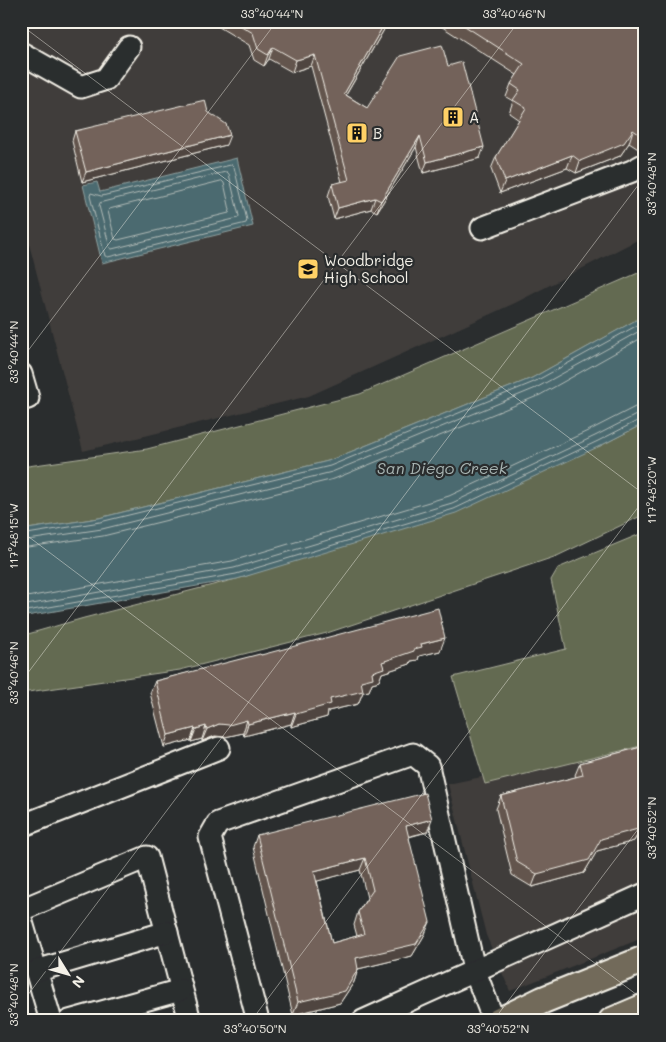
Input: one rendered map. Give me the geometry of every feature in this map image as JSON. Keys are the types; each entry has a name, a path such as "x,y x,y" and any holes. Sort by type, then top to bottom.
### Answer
{"main road":[{"path":"500,1021 543,1000 645,959"},
{"path":"612,1021 645,1007"}],"lane":[{"path":"21,53 81,87 106,79 129,47"},
{"path":"482,228 645,164"},
{"path":"21,374 28,398 21,400"},
{"path":"21,826 219,748"},
{"path":"258,1021 210,837 218,823 413,754 428,766 474,969 494,1021"},
{"path":"21,910 147,857 190,1021"},
{"path":"363,1021 474,969 645,894"},
{"path":"21,919 51,1021"},
{"path":"36,971 166,932"},
{"path":"69,1021 182,990"}],"shaded area":[{"name":"Woodbridge High School","path":"21,21 645,21 645,236 515,303 309,396 83,451 21,213"},
{"path":"645,743 645,937 510,991 486,935 448,784"}],"green space":[{"path":"645,270 645,315 532,378 328,461 99,518 21,530 21,467 147,449 360,394"},
{"path":"645,423 645,514 557,556 327,633 180,670 21,693 21,636 244,577 600,446"},
{"path":"645,532 645,745 485,784 453,677 566,649 551,580 558,568"}],"water":[{"path":"237,158 253,226 102,263 83,185 97,182 100,192"},
{"name":"San Diego Creek","path":"645,315 645,423 600,446 456,513 237,579 21,617 21,530 99,518 328,461 532,378"}],"building":[{"path":"233,21 386,21 344,94 367,108 400,56 442,45 448,66 462,62 484,147 427,162 420,136 381,201 375,198 338,208 332,184 349,180 315,55 296,60 273,47 268,55 258,49 253,33"},
{"path":"457,21 645,21 645,138 633,130 624,143 580,161 572,155 505,181 496,157 526,108 513,100 520,90 511,84 524,64"},
{"path":"205,100 208,112 226,124 230,135 86,172 75,131"},
{"path":"438,608 445,638 421,644 422,647 414,649 414,651 382,662 384,668 372,672 373,678 361,681 363,691 330,699 331,704 296,714 295,712 248,724 247,720 229,725 219,724 207,729 206,726 168,735 155,681"},
{"path":"645,746 645,818 638,829 601,839 589,860 537,874 517,862 501,796 583,775 580,763"},
{"path":"425,793 432,819 406,826 430,922 416,944 356,958 358,969 345,991 298,1002 257,835","holes":["365,858 373,890 358,912 364,934 332,943 314,871"]}],"place":[{"name":"A","path":"453,117"},
{"name":"B","path":"357,133"},
{"name":"Woodbridge High School","path":"308,269"}]}
